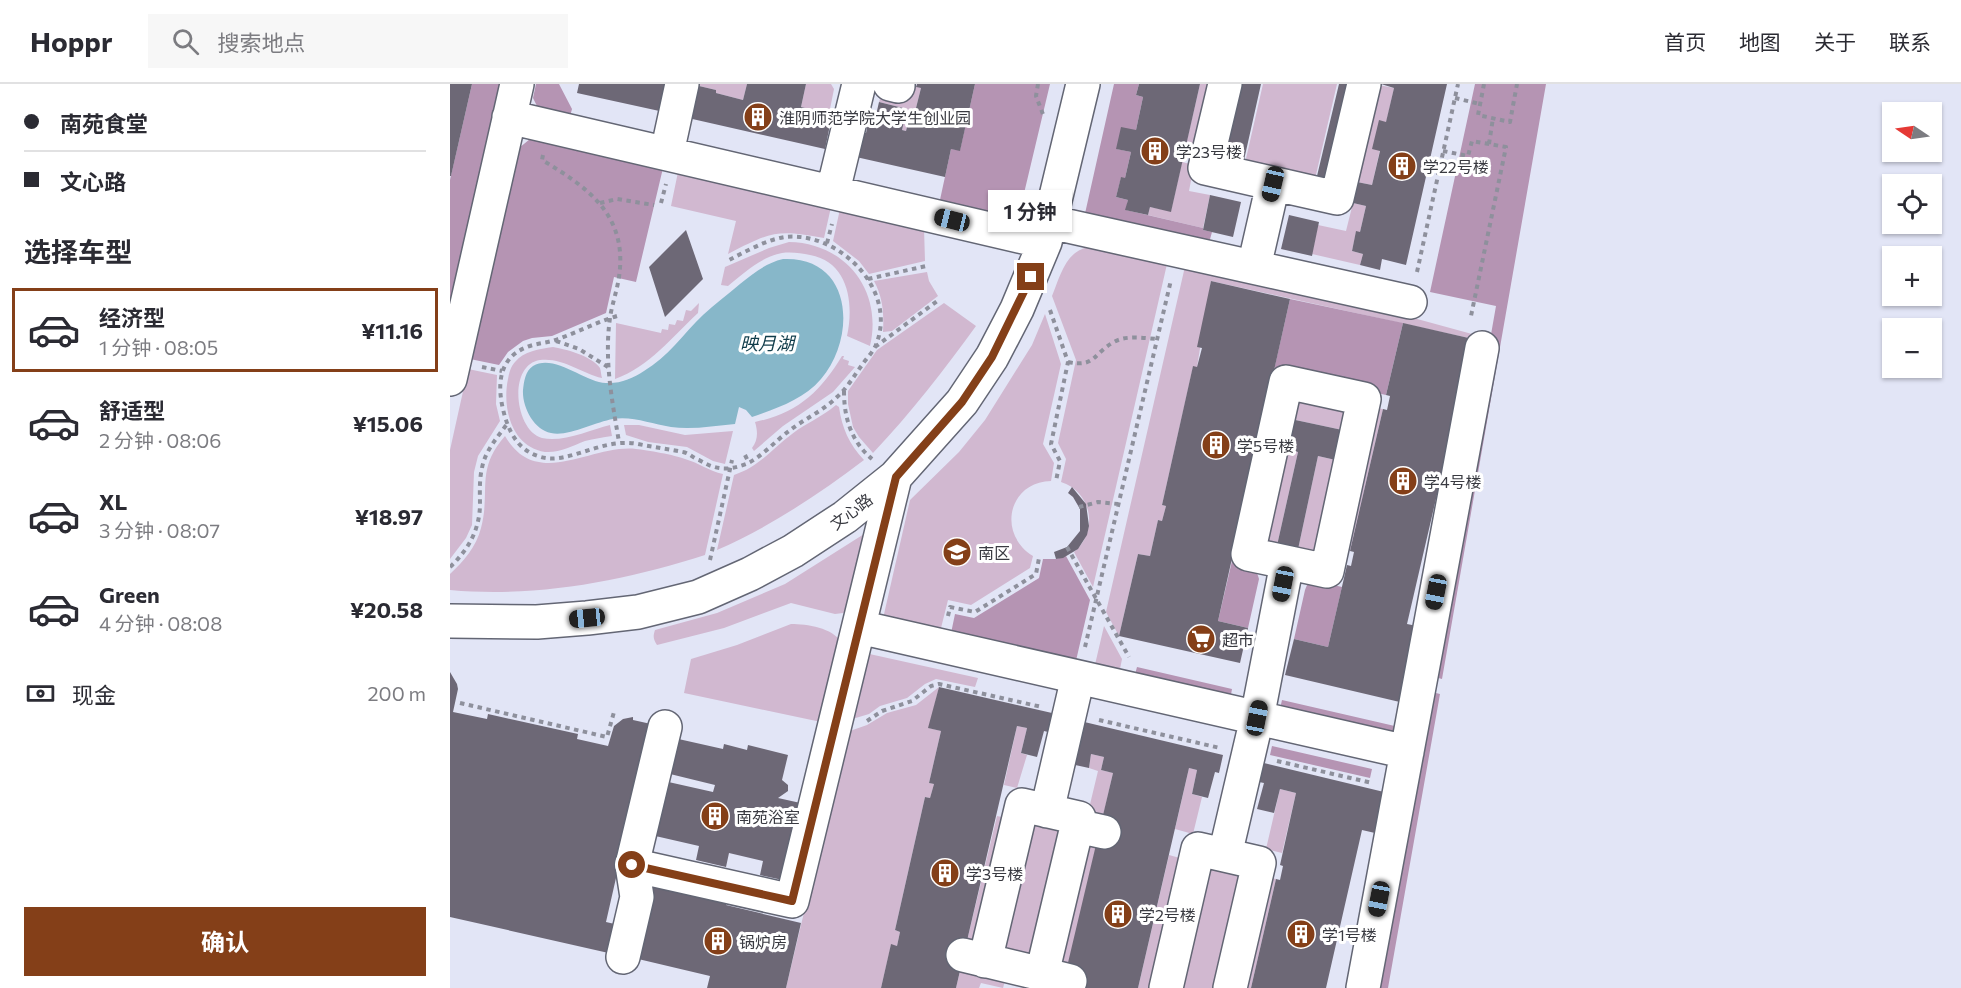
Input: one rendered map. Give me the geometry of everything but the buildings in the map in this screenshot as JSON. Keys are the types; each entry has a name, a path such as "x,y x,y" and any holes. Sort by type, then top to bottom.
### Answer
{"lane":[{"path":"450,379 517,84"},
{"path":"667,153 682,84"},
{"path":"833,191 859,84"},
{"path":"890,84 898,86 898,84"},
{"name":"文心路","path":"450,621 537,622 577,619 638,612 698,597 794,551 845,517 885,469 962,402 992,357 1017,309 1048,232 1083,84"},
{"path":"1225,84 1195,159 1205,168 1337,198 1347,192 1364,84"},
{"path":"509,117 833,191 1048,232 1178,250 1410,302"},
{"path":"1254,267 1273,184"},
{"path":"1363,988 1482,348"},
{"path":"1286,382 1364,399 1327,571 1287,562 1248,554 1286,382"},
{"path":"632,865 792,901 859,627 885,469"},
{"path":"1166,988 1198,849 1249,754 1287,562"},
{"path":"859,627 1407,752"},
{"path":"1023,805 1079,818 1091,829 1056,977 974,958 1023,805 1070,713 1078,677"},
{"path":"623,957 637,897 632,865 664,727"},
{"path":"1198,849 1259,863 1270,871 1230,988"}],"path":[{"path":"1038,84 1036,96 1047,126"},
{"path":"1410,302 1458,84"},
{"path":"1484,84 1478,115 1510,122 1516,84"},
{"path":"1036,96 1044,98"},
{"path":"1455,98 1480,104"},
{"path":"1489,144 1493,118"},
{"path":"544,125 538,152 543,153 542,160 583,187 600,203 613,220 619,238 619,277 610,318 608,367 619,442"},
{"path":"1443,151 1468,156 1472,141 1506,147 1471,316"},
{"path":"600,203 617,199 654,205"},
{"path":"727,261 769,241 787,237 827,243 837,248 868,279 878,302 879,333 875,347"},
{"path":"1078,677 1178,250"},
{"path":"868,279 926,266"},
{"path":"619,277 625,283"},
{"path":"617,316 556,340 525,347 509,358 502,371 500,388 502,406 516,443 529,453 544,458 562,458 619,442 685,453 713,467 730,470 749,463 789,430 825,407 844,390 864,357 940,299"},
{"path":"1047,300 1068,362 1051,444 1060,461 1056,481"},
{"path":"1068,362 1079,365 1091,362 1110,344 1120,339 1157,339"},
{"path":"556,340 579,349 608,367"},
{"path":"844,390 847,419 853,437 862,450 885,469"},
{"path":"450,567 461,557 471,542 480,509 482,466 487,451 507,424"},
{"path":"745,455 749,463"},
{"path":"710,561 732,460"},
{"path":"1079,507 1098,502 1118,504"},
{"path":"1067,548 1131,660"},
{"path":"942,646 950,607 975,612 1036,574 1039,558"},
{"path":"834,729 849,728 869,720 882,711 912,701 931,686 939,684 1400,789"},
{"path":"460,703 607,737 614,712"}],"shaded area":[{"path":"472,84 500,84 450,303 450,180"},
{"path":"536,84 559,84 572,109 569,120 539,110 533,98"},
{"path":"699,84 747,84 743,100 716,93 716,90 699,86"},
{"path":"806,84 831,84 834,89 829,114 801,107"},
{"path":"904,84 921,88 913,120 909,120 906,131 902,130 907,109 879,102 881,96"},
{"path":"975,84 1050,84 1016,227 938,209 951,149 960,150"},
{"path":"1114,84 1139,84 1136,95 1143,97 1136,130 1117,149 1131,152 1125,178 1121,178 1116,197 1128,200 1126,210 1212,232 1209,243 1084,218"},
{"path":"1200,84 1213,84 1197,152 1185,149"},
{"path":"1263,84 1337,84 1315,179 1245,163"},
{"path":"1475,84 1546,84 1442,679 1431,676 1496,306 1430,292"},
{"path":"1379,85 1394,88 1372,185 1357,182"},
{"path":"530,139 663,168 636,282 614,277 606,313 552,336 523,341 508,352 499,365 470,359 519,148"},
{"path":"1182,162 1194,165 1189,191 1210,195 1203,228 1148,215 1150,207 1171,211"},
{"path":"678,172 831,207 824,238 774,234 728,254 736,221 671,206"},
{"path":"1353,203 1366,206 1360,232 1356,232 1352,251 1363,254 1360,265 1312,254 1318,225 1346,231"},
{"path":"840,209 924,228 925,261 869,274 859,261 833,241"},
{"path":"789,242 809,244 828,251 856,274 865,289 871,307 873,326 870,346 847,336 850,311 846,286 841,275 823,259 792,253 774,255 760,262 728,286 721,285 725,267"},
{"path":"1088,247 1167,264 1093,587 1074,552 1087,534 1089,523 1085,503 1080,494 1061,482 1066,459 1058,443 1076,360 1052,296 1064,266 1074,254"},
{"path":"1186,262 1304,288 1472,334 1473,339 1211,281 1197,367 1193,367 1162,505 1166,506 1162,521 1158,520 1150,556 1138,554 1119,636 1106,612"},
{"path":"927,272 929,281 938,296 892,331 883,332 882,306 874,281"},
{"path":"1290,299 1403,323 1386,395 1274,370"},
{"path":"699,303 698,313 660,350 639,367 615,379 616,323 661,333 662,329 668,330 669,324 675,325 677,320 683,321 686,310 691,311"},
{"path":"944,303 976,326 927,391 873,453 853,427 848,391 877,350"},
{"path":"1045,314 1061,364 1043,444 1054,463 1051,481 1036,484 1025,490 1017,499 1012,511 1015,535 1022,547 1033,556 1030,568 971,605 948,600 939,636 882,623 910,500 959,452 985,420 1032,345"},
{"path":"553,347 571,351 591,360 600,368 602,378 556,361 540,360 530,364 523,373 518,398 526,424 533,433 542,438 558,439 610,425 612,436 545,452 533,449 517,434 506,402 510,370 523,355"},
{"path":"844,356 843,359 849,361 848,365 855,367 833,392 783,426 754,451 752,448 757,436 755,422 796,407 816,390"},
{"path":"468,369 497,375 496,404 500,421 478,456 474,472 472,525 466,538 450,559 450,450"},
{"path":"1292,389 1353,403 1347,431 1286,418"},
{"path":"836,405 839,407 847,435 864,460 794,509 717,550 734,475 758,462 792,434"},
{"path":"1375,408 1383,409 1350,551 1343,550"},
{"path":"624,425 639,425 685,435 733,431 725,464 713,461 687,447 648,442 626,435"},
{"path":"505,436 518,452 533,461 549,463 619,449 636,449 680,457 723,474 705,555 643,573 579,585 515,592 450,590 450,574 469,553 479,535 484,515 487,470 496,448"},
{"path":"1279,448 1298,452 1276,550 1265,547"},
{"path":"1318,456 1340,461 1320,553 1297,554"},
{"path":"872,529 849,609 843,613 835,614 791,603 724,628 657,645 654,638 655,630 717,613 785,584"},
{"path":"1066,556 1090,600 1075,665 950,638 955,614 974,618 1039,578 1043,559"},
{"path":"1232,561 1252,568 1259,579 1248,628 1218,621"},
{"path":"1317,581 1342,587 1328,647 1294,639 1305,590 1307,585"},
{"path":"791,624 826,630 841,642 821,722 684,693 691,659 737,645"},
{"path":"1104,626 1122,659 1119,674 1094,669"},
{"path":"865,653 978,678 975,687 936,679 925,684 907,698 880,706 869,714 849,720"},
{"path":"1137,667 1232,689 1230,700 1134,678"},
{"path":"939,687 929,728 941,731 929,783 934,784 930,798 925,797 895,930 900,932 897,946 891,945 881,988 786,988 847,732 867,725 887,713 916,705"},
{"path":"1428,691 1440,694 1388,988 1371,988"},
{"path":"1282,700 1399,727 1397,736 1280,709"},
{"path":"1017,726 1027,728 1021,753 1027,755 1017,788 1004,785"},
{"path":"1272,746 1372,769 1370,778 1270,755"},
{"path":"1091,754 1104,757 1101,770 1113,773 1101,825 1086,821 1098,771 1089,768"},
{"path":"1189,768 1197,770 1192,794 1202,797 1193,834 1175,829"},
{"path":"1280,789 1296,793 1282,853 1266,849"},
{"path":"997,816 1011,819 979,953 965,949"},
{"path":"1029,822 1070,832 1038,965 997,955"},
{"path":"1083,835 1098,838 1067,972 1051,968"},
{"path":"1169,855 1187,860 1157,988 1138,988"},
{"path":"1204,863 1250,874 1223,988 1175,988"},
{"path":"1264,876 1276,879 1251,988 1238,988"},
{"path":"962,963 1007,973 1003,988 981,983 979,988 956,988"}],"water":[{"name":"映月湖","path":"783,259 806,262 824,271 835,285 842,302 843,322 840,342 833,362 821,379 798,398 752,417 746,410 739,407 735,424 703,427 671,427 620,418 558,434 545,431 530,417 523,390 524,380 533,366 541,363 560,365 588,378 606,383 616,383 631,378 661,359 703,315 755,272"}],"place":[{"name":"淮阴师范学院大学生创业园","path":"758,117"},
{"name":"学23号楼","path":"1155,151"},
{"name":"学22号楼","path":"1402,166"},
{"name":"学5号楼","path":"1216,445"},
{"name":"学4号楼","path":"1403,481"},
{"name":"南区","path":"957,552"},
{"name":"超市","path":"1201,639"},
{"name":"南苑浴室","path":"715,816"},
{"name":"学3号楼","path":"945,873"},
{"name":"学2号楼","path":"1118,914"},
{"name":"学1号楼","path":"1301,934"},
{"name":"锅炉房","path":"718,941"}],"route":[{"path":"632,865 792,901 896,477 962,402 992,357 1031,277"}]}
